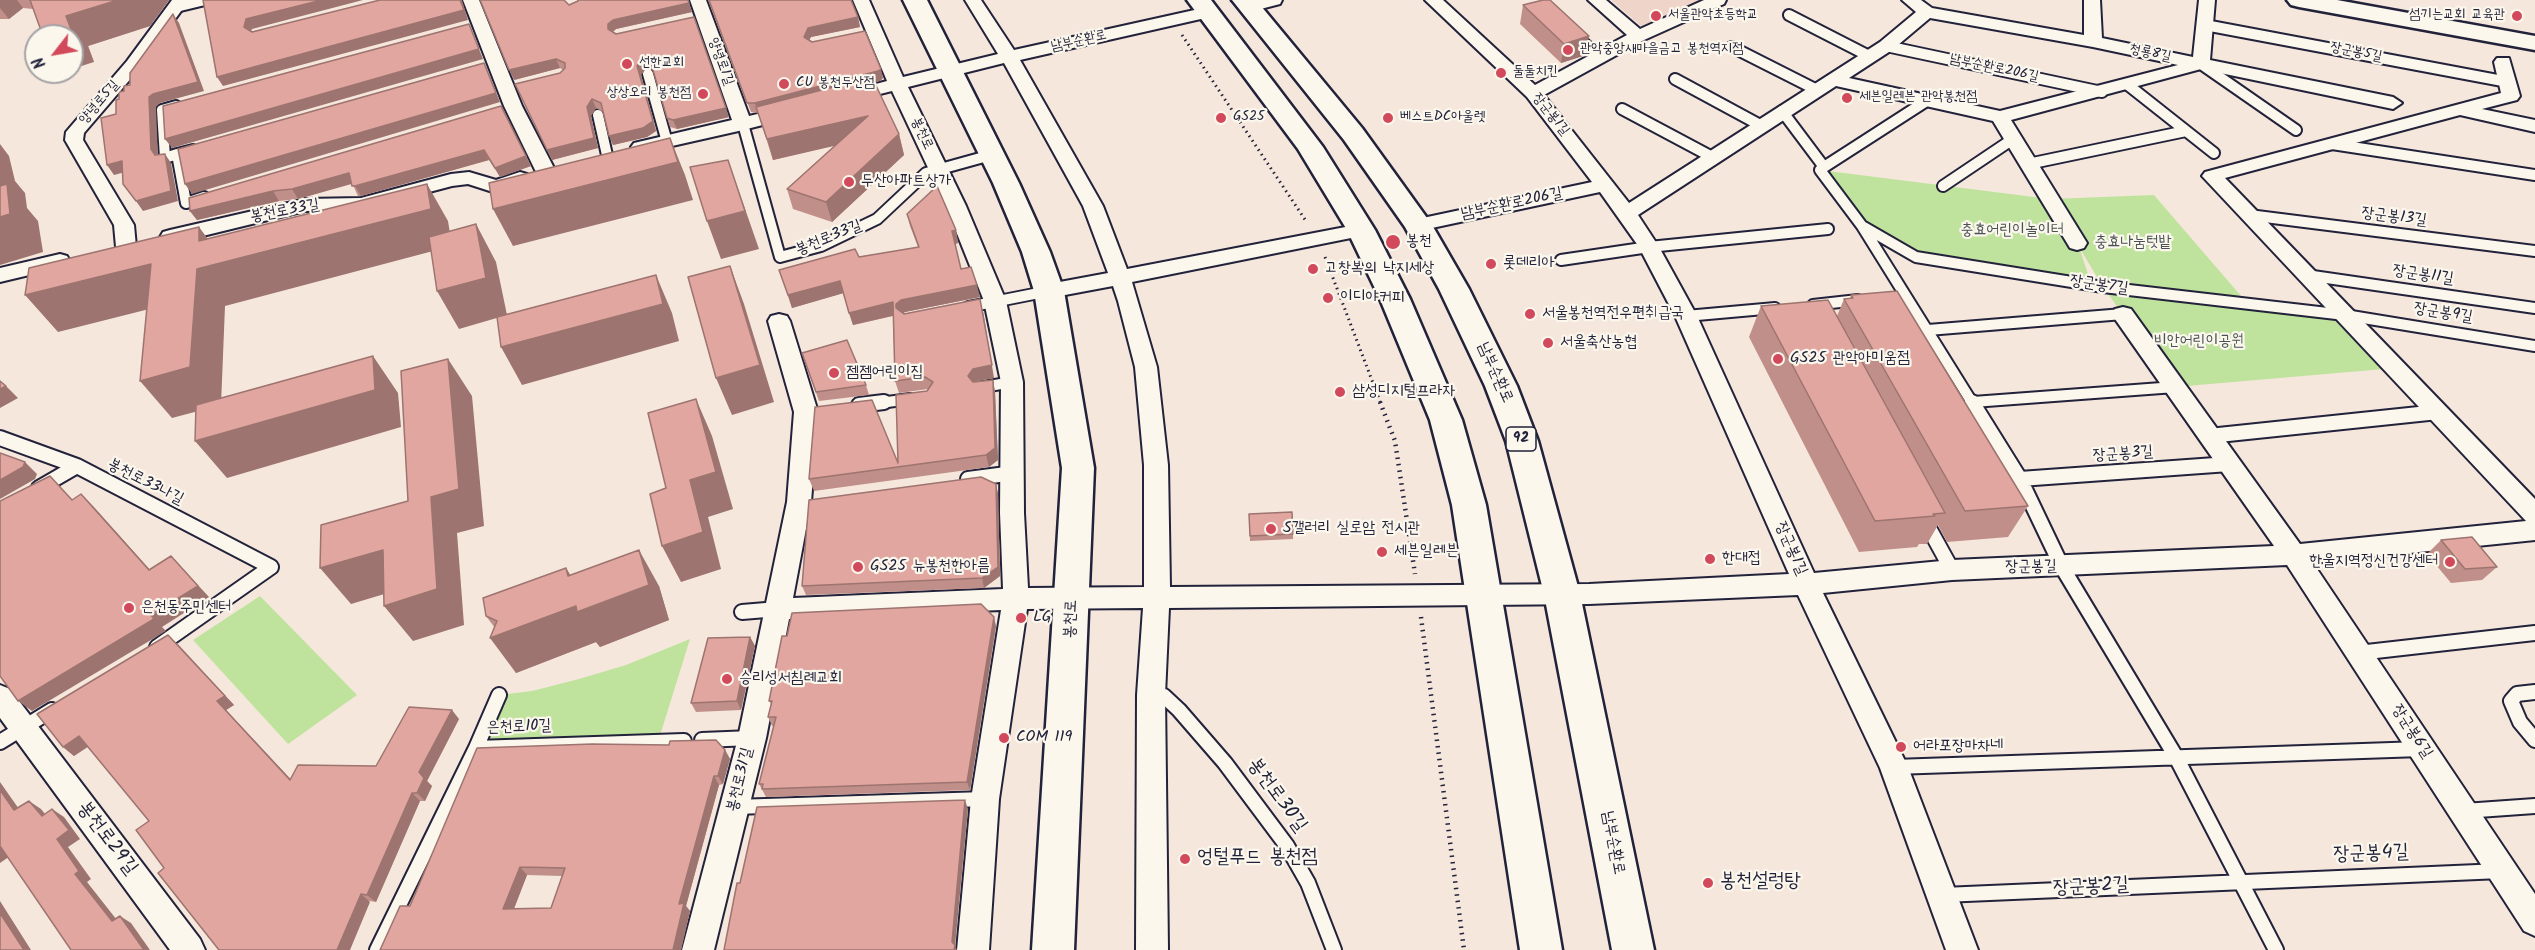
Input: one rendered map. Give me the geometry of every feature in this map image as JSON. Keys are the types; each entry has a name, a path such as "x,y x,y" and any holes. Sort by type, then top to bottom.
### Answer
{"main road":[{"name":"봉천로","path":"915,0 1036,252 1049,291 1078,468 1053,950"},
{"path":"2301,0 2535,43"},
{"name":"남부순환로","path":"1256,2 1418,225 1454,288 1501,386 1522,441 1543,514 1562,594 1633,950"},
{"name":"남부순환로","path":"1203,6 1256,71 1310,147 1360,230 1395,299 1446,420 1469,505 1541,950"}],"street":[{"path":"471,0 473,25 490,65 512,87 508,108 545,170"},
{"name":"양녕로1길","path":"698,0 699,19 742,124"},
{"name":"봉천로","path":"861,0 869,32 898,85 932,171 956,206 995,301 1012,382 1014,473 1012,513 1016,598 985,799 973,950"},
{"path":"973,0 1010,58 1093,206 1129,301 1146,367 1156,465 1157,599 1151,695 1152,950"},
{"name":"장군봉1길","path":"1433,0 1533,93 1627,213 1649,247 1686,316 1806,584"},
{"path":"1596,0 1638,36"},
{"path":"1533,93 1638,36 1718,0"},
{"name":"청룡8길","path":"1910,0 1928,12 2093,42 2393,103"},
{"path":"2092,0 2093,42"},
{"path":"1833,80 2000,117 2102,92 2201,64 2207,0"},
{"name":"양녕로5길","path":"126,247 124,225 74,140 75,132 133,65 178,4"},
{"name":"남부순환로","path":"950,70 1172,20 1203,6"},
{"path":"1627,213 1714,158 1760,125 1886,46 1928,12"},
{"path":"2502,62 2511,96 2212,176 2535,514"},
{"path":"831,102 950,70"},
{"path":"586,160 809,107"},
{"path":"2459,110 2535,126"},
{"path":"2000,117 2077,243"},
{"name":"봉천로33길","path":"104,252 287,208 305,205 361,204 451,180 469,178 496,187 566,165"},
{"name":"남부순환로206길","path":"1418,225 1605,185"},
{"path":"1049,291 1360,230"},
{"path":"0,275 82,256"},
{"path":"2123,314 2294,555"},
{"name":"봉천로31길","path":"698,950 752,738 778,609 804,501 812,411 778,321"},
{"name":"장군봉길","path":"1483,596 1806,584 1952,570 2062,567 2294,555 2535,530"},
{"name":"장군봉6길","path":"2294,555 2535,921"},
{"path":"1806,584 1894,767 1962,950"},
{"path":"778,609 1016,598 1483,596"},
{"name":"봉천로29길","path":"0,696 11,735 189,950"}],"lane":[{"path":"178,4 205,0"},
{"path":"1790,15 1869,56"},
{"name":"장군봉5길","path":"2205,25 2508,82"},
{"path":"1568,30 1599,57"},
{"name":"남부순환로206길","path":"1886,46 2102,92"},
{"path":"1732,47 1817,90"},
{"path":"2201,64 2296,130"},
{"path":"648,74 667,142"},
{"path":"1675,79 1760,125"},
{"path":"2128,85 2214,153"},
{"path":"1782,111 1824,167 1928,100"},
{"path":"185,104 162,110 165,158 200,148"},
{"path":"1623,109 1714,158"},
{"path":"598,115 607,155"},
{"name":"봉천로33길","path":"742,124 780,258 821,246 877,219 932,171"},
{"path":"2028,164 2186,131"},
{"path":"1943,186 2013,139"},
{"path":"2332,144 2535,175"},
{"path":"177,154 186,202 219,193"},
{"path":"932,171 991,155"},
{"path":"1820,170 1862,226 2020,479 2062,567 2176,757 2276,950"},
{"name":"장군봉13길","path":"2249,215 2535,251"},
{"name":"장군봉7길","path":"1862,226 1916,257 2103,287 2345,315"},
{"path":"1561,260 1649,247 1828,229"},
{"name":"장군봉11길","path":"2306,275 2535,308"},
{"path":"951,310 1049,291"},
{"path":"1686,316 1802,308 1873,298"},
{"path":"1928,330 2123,314"},
{"name":"장군봉9길","path":"2345,315 2535,346"},
{"path":"978,387 1012,382"},
{"path":"1972,402 2175,387"},
{"path":"851,406 918,398"},
{"path":"2209,436 2438,412"},
{"name":"봉천로33나길","path":"0,438 77,466 271,567 186,629 145,654"},
{"name":"장군봉3길","path":"2020,479 2229,464"},
{"path":"29,493 77,466"},
{"path":"957,480 1014,473"},
{"path":"1919,509 1952,570"},
{"path":"742,612 778,609"},
{"path":"2358,653 2535,633"},
{"path":"2535,692 2517,694 2511,701 2520,722 2535,740"},
{"path":"476,748 499,695"},
{"name":"봉천로30길","path":"1151,695 1164,696 1179,710 1225,764 1287,846 1308,883 1334,950"},
{"path":"11,735 63,703"},
{"name":"은천로10길","path":"377,950 476,748 752,738"},
{"path":"1894,767 2422,749"},
{"path":"734,807 985,799"},
{"path":"2462,811 2535,806"},
{"name":"장군봉4길","path":"2241,882 2502,871"},
{"name":"장군봉2길","path":"1941,895 2241,882"}],"path":[{"path":"1172,20 1260,148 1318,239 1337,282 1395,441 1419,597 1464,950"}],"shaded area":[{"name":"서울관악초등학교","path":"1611,0 1713,0 1649,33"}],"green space":[{"path":"1820,170 2050,199 2154,195 2248,304 2345,315 2396,368 2175,387 2103,287 2079,247 2089,277 1921,256 1866,224"},
{"path":"260,596 357,695 288,744 193,640"},
{"path":"690,639 658,742 476,748 499,695 532,691 579,679 626,665"}],"building":[{"path":"30,0 118,0 66,16 69,24 39,24"},
{"path":"203,0 322,0 246,19 244,27 252,32 380,0 460,0 464,10 217,77"},
{"path":"480,0 564,0 569,5 578,0 688,0 689,3 613,20 608,24 608,29 616,34 694,17 726,108 673,120 667,118 651,63 643,58 637,66 653,121 643,128 609,136 601,103 592,99 587,107 594,138 547,150 515,84 560,73 565,68 565,63 556,59 509,70"},
{"path":"709,0 851,0 858,17 808,28 804,37 812,42 865,31 881,69 755,103 747,103"},
{"path":"1550,0 1589,36 1564,44 1523,5"},
{"path":"173,14 198,82 149,97 151,149 155,155 165,154 171,191 136,201 123,184 122,161 107,165 101,118 116,114 116,100 119,99 119,92 124,91 124,86 130,85 130,73"},
{"path":"469,24 479,49 165,139 163,106"},
{"path":"484,63 496,93 185,184 178,149"},
{"path":"872,77 899,134 826,202 787,189 868,116 767,139 756,107"},
{"path":"501,106 526,156 495,168 484,150 355,186 352,186 349,173 292,189 273,191 190,211 189,198"},
{"path":"670,138 678,162 493,209 489,183"},
{"path":"728,160 745,211 707,221 690,167"},
{"path":"7,184 10,214 0,217 0,186"},
{"path":"427,184 431,209 197,269 190,367 140,381 151,264 25,295 29,268 199,227 199,241"},
{"path":"937,186 956,230 952,231 961,269 971,267 977,285 901,300 896,304 896,308 904,314 980,299 992,365 973,369 968,376 973,382 993,380 995,448 986,455 809,479 815,407 872,400 898,463 896,395 927,391 933,382 925,377 895,381 893,302 849,313 840,281 788,295 779,270 855,249 859,257 919,247 907,214"},
{"path":"476,224 486,278 437,291 429,237"},
{"path":"730,266 760,365 716,378 688,277"},
{"path":"656,275 663,304 501,347 497,317"},
{"path":"1897,291 2028,506 1965,511 1844,299 1853,298 1851,295"},
{"path":"1828,300 1945,513 1933,514 1935,516 1875,521 1761,306"},
{"name":"젬젬어린이집","path":"847,340 866,385 816,392 802,353"},
{"path":"373,356 375,390 195,441 196,405"},
{"path":"448,359 459,489 431,497 437,589 384,606 383,550 320,568 321,525 408,501 401,371"},
{"path":"0,381 6,386 0,389"},
{"path":"696,399 716,472 690,480 703,532 662,546 650,494 666,488 648,413"},
{"path":"0,453 25,462 23,467 0,480"},
{"path":"50,476 72,500 81,494 149,570 171,556 198,586 151,615 154,619 18,701 0,676 0,501"},
{"path":"981,477 996,484 998,567 982,578 802,586 809,500"},
{"name":"S갤러리 실로암 전시관","path":"1292,512 1293,534 1250,536 1249,514"},
{"path":"2472,537 2497,567 2465,569 2441,540"},
{"path":"639,550 649,585 577,612 576,606 490,638 497,621 486,616 483,598 566,568 568,576"},
{"path":"981,604 994,617 967,782 762,789 763,784 759,784 776,717 768,717 772,701 769,701 782,636 787,636 792,613"},
{"path":"168,635 225,696 217,701 290,780 298,765 376,766 409,707 452,710 419,772 424,778 417,793 412,793 367,895 361,894 337,950 219,950 158,873 164,868 136,830 149,821 79,736 63,747 37,714"},
{"name":"승리성서침례교회","path":"750,637 737,701 691,703 708,638"},
{"path":"716,740 725,750 718,776 714,776 679,904 684,903 673,950 380,950 400,906 410,906 477,748 592,744 669,745 670,741","holes":["520,867 565,868 551,908 503,909"]},
{"path":"0,790 14,810 29,801 42,816 52,809 69,830 57,839 79,871 75,874 112,921 120,916 144,950 71,950 0,846"},
{"path":"965,800 952,942 955,945 954,950 724,950 737,883 740,883 757,807"},
{"path":"0,913 24,950 0,950"}],"place":[{"name":"서울관악초등학교","path":"1656,16"},
{"name":"섬기는교회 교육관","path":"2517,16"},
{"name":"관악중앙새마을금고 봉천역지점","path":"1568,50"},
{"name":"선한교회","path":"627,64"},
{"name":"둘둘치킨","path":"1501,73"},
{"name":"CU 봉천두산점","path":"784,84"},
{"name":"상상오리 봉천점","path":"703,94"},
{"name":"세븐일레븐 관악봉천점","path":"1847,98"},
{"name":"GS25","path":"1221,118"},
{"name":"베스트DC아울렛","path":"1388,118"},
{"name":"두산아파트상가","path":"849,182"},
{"name":"봉천","path":"1393,242"},
{"name":"롯데리아","path":"1491,264"},
{"name":"고창복의 낙지세상","path":"1313,269"},
{"name":"이디야커피","path":"1328,298"},
{"name":"서울봉천역전우편취급국","path":"1530,314"},
{"name":"서울축산농협","path":"1548,343"},
{"name":"GS25 관악아미움점","path":"1778,359"},
{"name":"젬젬어린이집","path":"834,373"},
{"name":"삼성디지털프라자","path":"1340,392"},
{"name":"S갤러리 실로암 전시관","path":"1271,529"},
{"name":"세븐일레븐","path":"1382,552"},
{"name":"한대접","path":"1710,559"},
{"name":"한울지역정신건강센터","path":"2450,562"},
{"name":"GS25 뉴봉천한아름","path":"858,567"},
{"name":"은천동주민센터","path":"129,608"},
{"name":"LG","path":"1021,618"},
{"name":"승리성서침례교회","path":"727,679"},
{"name":"COM 119","path":"1004,738"},
{"name":"어라포장마차네","path":"1901,747"},
{"name":"엉털푸드 봉천점","path":"1185,859"},
{"name":"봉천설렁탕","path":"1708,883"}],"park label":[{"name":"충효어린이놀이터","path":"2012,231"},
{"name":"충효나눔텃밭","path":"2133,243"},
{"name":"비안어린이공원","path":"2199,342"}]}
